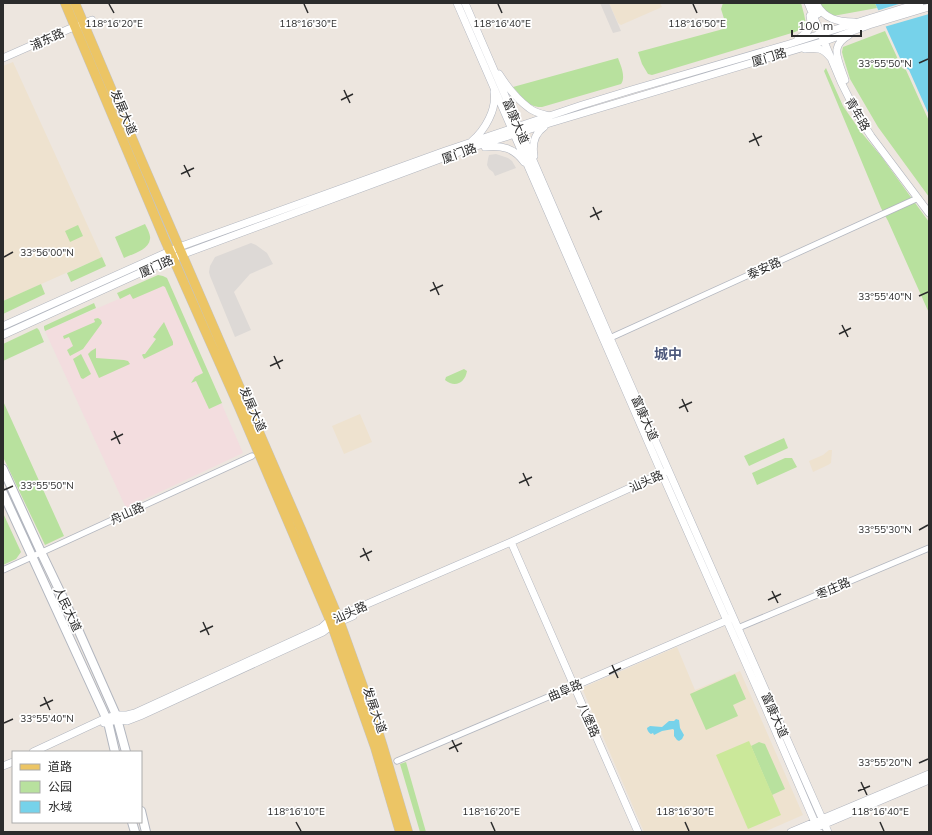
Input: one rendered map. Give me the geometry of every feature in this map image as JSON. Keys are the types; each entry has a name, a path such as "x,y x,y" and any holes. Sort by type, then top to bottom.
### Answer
{"main road":[{"name":"发展大道","path":"65,3 83,23 302,529 335,621 400,832"},
{"name":"发展大道","path":"75,3 171,255 335,621 371,709 408,832"},
{"name":"人民大道","path":"3,469 77,627 116,717 126,751"},
{"name":"人民大道","path":"3,493 107,720 115,751"},
{"path":"142,815 146,832"}],"street":[{"name":"富康大道","path":"457,3 487,62"},
{"name":"富康大道","path":"465,3 487,62 730,620 766,709 819,825 828,832"},
{"path":"790,47 812,24 807,3"},
{"name":"青年路","path":"807,3 825,37"},
{"path":"814,3 827,17 833,20 868,22"},
{"name":"青年路","path":"814,3 825,37 854,110 929,213"},
{"name":"厦门路","path":"3,326 181,251 445,151 469,146 550,120 635,88 825,37 920,3"},
{"name":"厦门路","path":"825,37 857,30 868,22 929,7"},
{"name":"浦东路","path":"3,58 83,23"},
{"path":"843,81 836,49 842,40 857,30"},
{"path":"790,47 814,48 825,51 833,62 843,81"},
{"path":"487,62 522,102 529,108 543,114 550,120 540,130 533,142 533,169"},
{"path":"469,146 490,117 495,100 487,62"},
{"name":"青年路","path":"843,81 866,121 929,205"},
{"path":"469,146 495,146 508,149 518,154 533,169"},
{"name":"富康大道","path":"533,169 610,338 666,474"},
{"name":"泰安路","path":"610,338 918,198"},
{"name":"厦门路","path":"3,335 171,255"},
{"name":"舟山路","path":"3,570 252,456"},
{"name":"汕头路","path":"35,751 107,720 135,713 335,621 666,474"},
{"name":"八堡路","path":"512,543 638,832"},
{"name":"枣庄路","path":"738,628 929,548"},
{"name":"富康大道","path":"730,620 738,628 819,825"},
{"name":"曲阜路","path":"397,761 730,620"},
{"name":"汕头路","path":"44,751 107,720"},
{"path":"806,832 929,774"},
{"path":"791,832 819,825 929,780"}],"shaded area":[{"path":"600,3 609,3 621,31 613,33"},
{"path":"609,3 660,3 662,7 621,25 618,23"},
{"path":"13,62 102,257 3,301 3,66"},
{"path":"496,154 508,158 512,161 516,168 495,176 487,165 489,155"},
{"path":"251,243 267,253 273,264 250,274 234,292 251,330 235,337 210,276 210,266 215,257"},
{"path":"167,278 243,453 126,508 45,331"},
{"path":"360,414 372,442 344,454 332,426"},
{"path":"829,450 832,450 831,463 813,472 809,461 823,455"},
{"path":"677,647 695,690 740,671 803,815 764,832 644,832 582,688"}],"green space":[{"path":"723,3 801,3 806,24 803,28 795,32 652,75 648,74 642,64 638,52 727,28 721,9"},
{"path":"818,3 875,3 877,8 833,16 828,15"},
{"path":"885,31 902,68 906,70 929,121 929,197 878,127 850,79 843,56 843,47"},
{"path":"618,58 623,75 621,84 542,107 533,106 522,98 513,87"},
{"path":"826,68 843,106 929,222 929,313 881,208 824,71"},
{"path":"145,224 150,236 149,243 140,251 124,258 115,237"},
{"path":"78,225 83,236 70,242 65,231"},
{"path":"102,257 106,266 71,282 67,273"},
{"path":"158,275 167,278 222,403 209,409 196,381 191,383 195,377 203,373 165,287 163,286 133,299 130,294 120,299 117,293"},
{"path":"41,284 45,294 3,314 3,301"},
{"path":"94,303 96,308 45,331 44,326"},
{"path":"98,318 102,323 83,349 70,356 67,350 73,346 69,337 64,339 63,336 95,322 94,319"},
{"path":"164,322 173,345 144,359 142,355 145,354 156,339 153,337"},
{"path":"37,328 44,342 3,361 3,344"},
{"path":"96,348 96,358 124,360 128,361 130,364 99,378 88,354"},
{"path":"81,354 91,374 83,379 81,378 73,359"},
{"path":"464,369 467,371 466,375 459,383 452,384 445,380 446,377"},
{"path":"3,401 64,536 45,545 3,457"},
{"path":"784,438 788,448 749,466 744,456"},
{"path":"785,458 792,458 797,467 757,485 752,473"},
{"path":"3,513 21,552 16,559 3,565"},
{"path":"735,674 746,699 733,705 738,716 706,730 690,694"},
{"path":"749,741 781,815 748,829 716,755"},
{"path":"759,742 765,744 785,789 772,795 751,746"},
{"path":"406,762 426,832 420,832 400,764"}],"water":[{"path":"875,3 929,3 929,115 909,70 904,67"},
{"path":"676,719 679,720 680,728 684,735 679,741 674,736 673,729 662,731 654,735 653,733 650,734 647,730 650,726 662,727 669,721 674,721"}],"pier":[{"path":"902,3 929,3 929,14 884,27 876,11"}],"district":[{"name":"城中","path":"668,354"}]}
